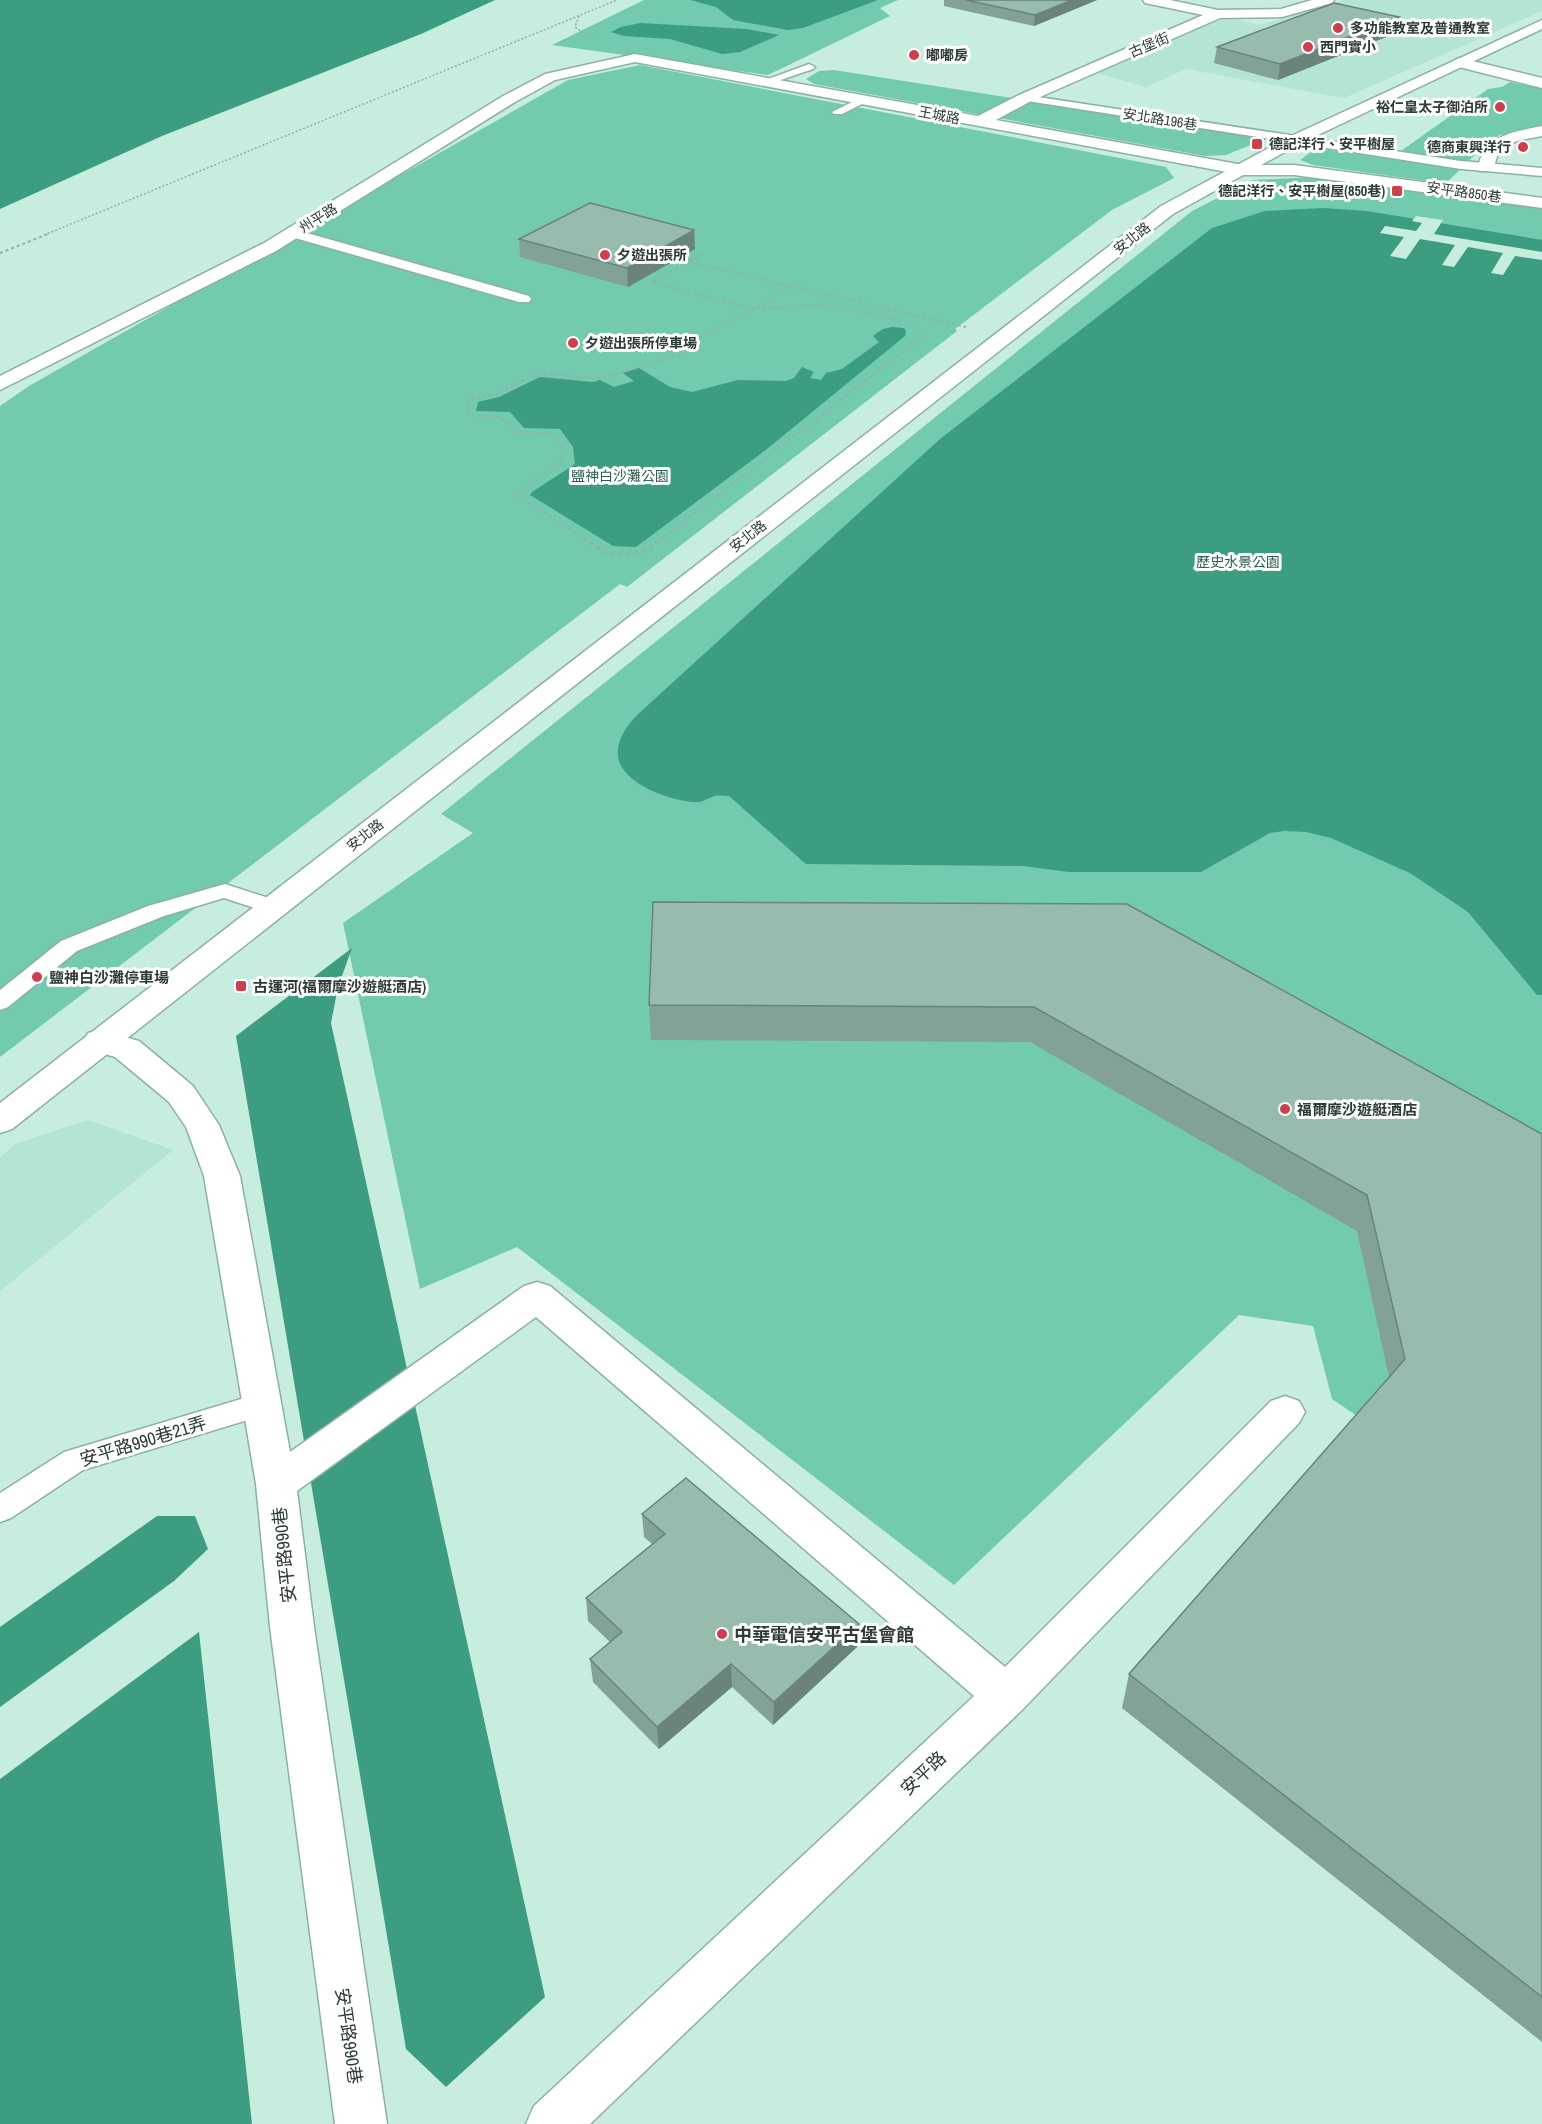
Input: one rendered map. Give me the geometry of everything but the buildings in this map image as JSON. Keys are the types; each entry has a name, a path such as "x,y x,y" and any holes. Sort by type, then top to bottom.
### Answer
{"street":[{"path":"1150,0 1218,14"},
{"path":"1243,0 1282,14"},
{"name":"古堡街","path":"979,122 1025,98 1218,14 1282,14 1327,0"},
{"name":"安北路","path":"2,1117 1167,210 1244,170 1295,140 1539,27"},
{"name":"王城路","path":"635,58 1244,170"},
{"name":"州平路","path":"0,384 162,304 293,233 509,99 550,77 635,58"},
{"path":"1461,63 1542,83"},
{"path":"1486,167 1487,157 1505,137 1542,131"},
{"name":"安平路850巷","path":"1244,170 1294,170 1542,203"},
{"name":"安平路990巷","path":"100,1041 127,1049 181,1094 202,1125 222,1176 276,1484 292,1627 362,2124"},
{"path":"276,1484 537,1296 1006,1696"},
{"name":"安平路","path":"552,2124 1006,1696 1284,1413"}],"lane":[{"path":"766,82 809,67"},
{"name":"安北路196巷","path":"1025,98 1295,140 1486,167 1542,172"},
{"path":"838,112 862,100"},
{"path":"293,233 524,299"},
{"path":"0,1002 69,946 156,910 225,891 273,907"},
{"name":"安平路990巷21弄","path":"0,1509 74,1461 261,1405"}],"path":[{"path":"0,253 617,0"},
{"path":"579,15 575,27 601,44"},
{"path":"689,252 702,255 652,282 752,309 832,304 912,324 923,336 644,552 606,553 515,494 564,462 562,448 552,433 516,432 501,417 468,415 469,400 496,394 539,373 600,379 681,354 681,346 752,309 790,286"},
{"path":"688,262 972,328"}],"shaded area":[{"path":"0,0 495,0 421,34 162,136 0,209"},
{"path":"690,0 878,0 803,28 788,30 733,20 716,7"},
{"name":"西門實小","path":"1344,0 1542,0 1542,11 1344,98 1186,69 1146,87 1097,73 1216,21 1238,20 1260,25"},
{"path":"640,23 747,29 779,35 740,52 722,54 670,39 624,36 611,32 621,27"},
{"name":"歷史水景公園","path":"1323,208 1367,211 1542,240 1542,995 1537,995 1468,912 1410,873 1331,838 1306,832 1270,833 1201,872 1069,872 1023,866 806,864 729,796 715,796 697,802 684,801 649,789 638,783 621,767 618,757 619,745 622,735 636,716 940,439 1212,228 1265,211"},
{"path":"904,328 905,336 767,449 636,547 613,546 530,495 575,464 573,447 560,429 524,428 510,412 476,411 478,402 499,397 540,377 593,382 600,380 614,387 634,381 623,373 639,368 670,387 692,392 738,380 786,381 794,378 802,367 814,372 810,378 821,380 826,373 842,369 879,342 873,336 883,329"},
{"path":"352,948 338,987 331,1023 545,1997 446,2087 406,2049 236,1036"},
{"path":"88,1120 173,1150 0,1291 0,1157 15,1144"},
{"path":"157,1516 195,1516 208,1549 174,1581 0,1707 0,1627"},
{"path":"199,1632 252,2124 0,2124 0,1779"}],"green space":[{"path":"644,0 898,0 880,8 890,16 768,75 552,45"},
{"name":"鹽神白沙灘公園","path":"640,65 1166,167 1174,178 1112,210 955,329 957,331 627,587 620,584 0,1057 0,406 29,386 568,80"},
{"path":"834,70 1252,136 1260,141 1226,155 1205,156 814,84 806,79 819,71"},
{"path":"1510,82 1542,89 1542,126 1537,130 1499,135 1467,162 1401,151 1488,89 1502,87"},
{"path":"1323,149 1461,169 1447,182 1434,182 1313,165 1300,160 1312,151"},
{"path":"1315,177 1542,209 1542,1443 1397,1443 1332,1399 1313,1326 1239,1315 954,1585 517,1247 420,1289 343,923 473,833 441,814 1192,211 1253,180"}],"pier":[{"path":"1416,216 1443,220 1434,234 1542,252 1542,260 1515,256 1503,275 1491,273 1503,253 1468,247 1454,267 1442,265 1455,245 1420,239 1406,259 1390,256 1404,237 1380,233 1385,226 1416,231 1422,223 1412,221"}],"place":[{"name":"多功能教室及普通教室","path":"1338,28"},
{"name":"西門實小","path":"1308,47"},
{"name":"嘟嘟房","path":"914,55"},
{"name":"裕仁皇太子御泊所","path":"1500,107"},
{"name":"德記洋行、安平樹屋","path":"1257,144"},
{"name":"德商東興洋行","path":"1523,147"},
{"name":"德記洋行、安平樹屋(850巷)","path":"1397,191"},
{"name":"夕遊出張所","path":"605,255"},
{"name":"夕遊出張所停車場","path":"573,343"},
{"name":"鹽神白沙灘停車場","path":"37,977"},
{"name":"古運河(福爾摩沙遊艇酒店)","path":"241,986"},
{"name":"福爾摩沙遊艇酒店","path":"1285,1109"},
{"name":"中華電信安平古堡會館","path":"722,1634"}]}
